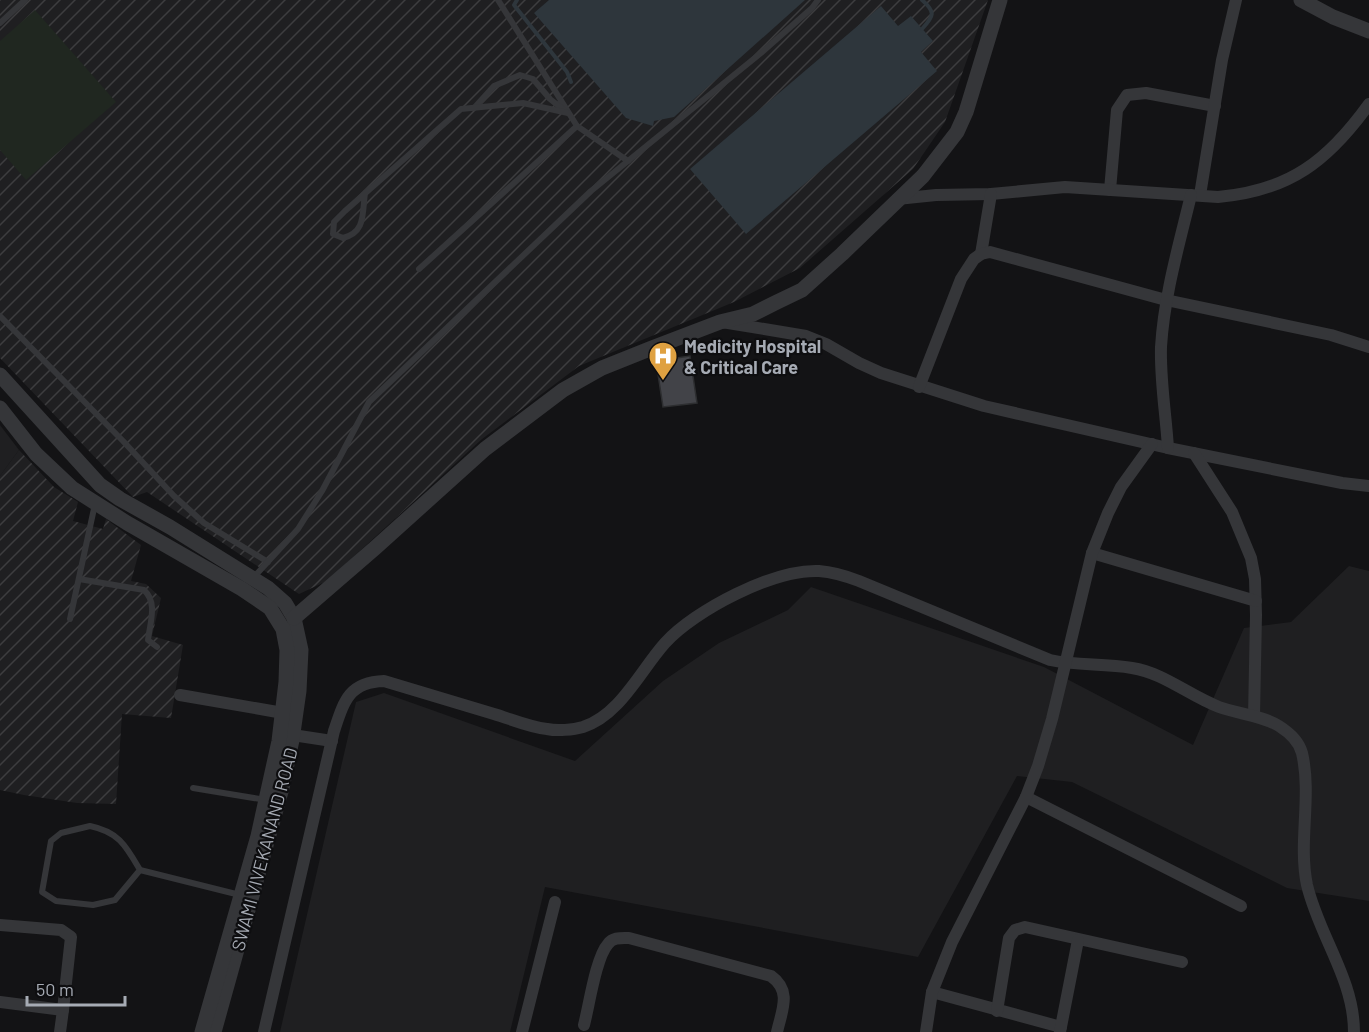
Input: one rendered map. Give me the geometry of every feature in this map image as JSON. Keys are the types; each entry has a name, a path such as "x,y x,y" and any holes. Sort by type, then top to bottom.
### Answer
{"street":[{"path":"294,618 478,456 563,390 602,368 720,322 753,314 802,290 923,176 957,132 966,112 1000,0"},
{"path":"1168,448 1161,370 1166,300 1195,195 1236,0"},
{"path":"1301,0 1333,17 1369,31"},
{"path":"1110,190 1118,110 1127,95 1146,93 1215,106"},
{"path":"897,199 1065,187 1218,197 1242,195 1290,180 1316,163 1340,140 1369,104"},
{"path":"981,254 991,194"},
{"path":"919,387 961,279 974,259 990,252 1166,300 1331,335 1369,347"},
{"path":"720,322 806,336 826,344 858,363 919,387 984,406 1168,448 1342,483 1369,486"},
{"name":"SWAMI VIVEKANAND ROAD","path":"0,375 100,485 253,578 285,603 294,618 301,650 299,691 286,734 272,802 214,1032"},
{"path":"0,408 36,454 72,488 95,504"},
{"path":"927,1032 932,993 952,942 1026,797 1046,742 1092,553 1121,487 1152,444"},
{"path":"1194,453 1232,512 1246,541 1253,568 1257,657 1254,716"},
{"name":"SWAMI VIVEKANAND ROAD","path":"95,504 242,589 270,608 283,629 287,650 283,713 286,734"},
{"path":"1092,553 1256,601"},
{"path":"264,1032 332,741 348,695 358,686 371,681 384,681 546,729 582,727 600,719 615,706 665,643 686,624 723,601 792,573 818,571 839,574 1031,652 1065,663 1131,667 1148,671 1219,707 1278,725 1290,734 1298,742 1302,753 1307,883 1312,903 1348,989 1354,1032"},
{"path":"180,695 283,713"},
{"path":"286,734 332,741"},
{"path":"1026,797 1241,906"},
{"name":"SWAMI VIVEKANAND ROAD","path":"202,1032 247,897"},
{"path":"522,1032 555,902"},
{"path":"0,925 61,930 71,937 60,1032"},
{"path":"997,1011 1008,945 1015,930 1025,927 1182,962"},
{"path":"584,1025 602,953 609,942 618,938 629,938 771,976 781,983 784,994 777,1032"},
{"path":"932,993 1061,1029 1078,940"},
{"path":"0,1002 63,1010"}],"lane":[{"path":"0,23 25,0"},
{"path":"498,0 576,126 628,161"},
{"path":"253,578 298,529 322,491 369,402 591,191 761,53 818,0"},
{"path":"475,108 494,86 520,75 533,79 549,99 568,113"},
{"path":"365,193 360,228 353,236 343,238 333,234 334,222 365,193 461,109 523,103 568,113"},
{"path":"419,269 576,126"},
{"path":"0,316 174,496 204,523 268,562"},
{"path":"70,619 95,504"},
{"path":"79,579 144,590 153,605 147,640 157,647"},
{"path":"193,788 272,802"},
{"path":"140,870 115,900 93,905 56,901 42,892 51,841 60,833 90,826 106,829 118,838 140,870 247,897"}],"shaded area":[{"path":"0,0 988,0 945,122 913,169 800,268 734,302 579,366 482,439 327,581 299,594 147,492 133,497 0,358"},
{"path":"549,0 805,0 674,117 654,121 653,126 626,118 534,13"},
{"path":"881,6 898,26 911,16 933,41 921,52 937,71 746,234 690,169"},
{"path":"35,10 116,102 26,180 0,150 0,41"},
{"path":"0,425 19,450 0,476"},
{"path":"19,450 54,487 78,502 73,521 103,529 106,519 141,545 131,581 146,584 161,598 152,636 183,645 171,718 122,714 116,804 77,803 0,790 0,476"},
{"path":"1349,566 1369,571 1369,901 1287,888 1072,782 1017,776 918,957 545,887 510,1032 280,1032 356,702 384,693 575,761 663,681 719,643 788,610 811,587 1044,667 1193,745 1244,628 1291,622"}],"building":[{"path":"690,356 697,403 663,407 656,361"}],"waterway":[{"path":"517,0 514,5 567,72 571,82"},
{"path":"922,0 930,8 932,14 922,29"}],"place":[{"name":"Medicity Hospital & Critical Care","path":"663,382"}]}
